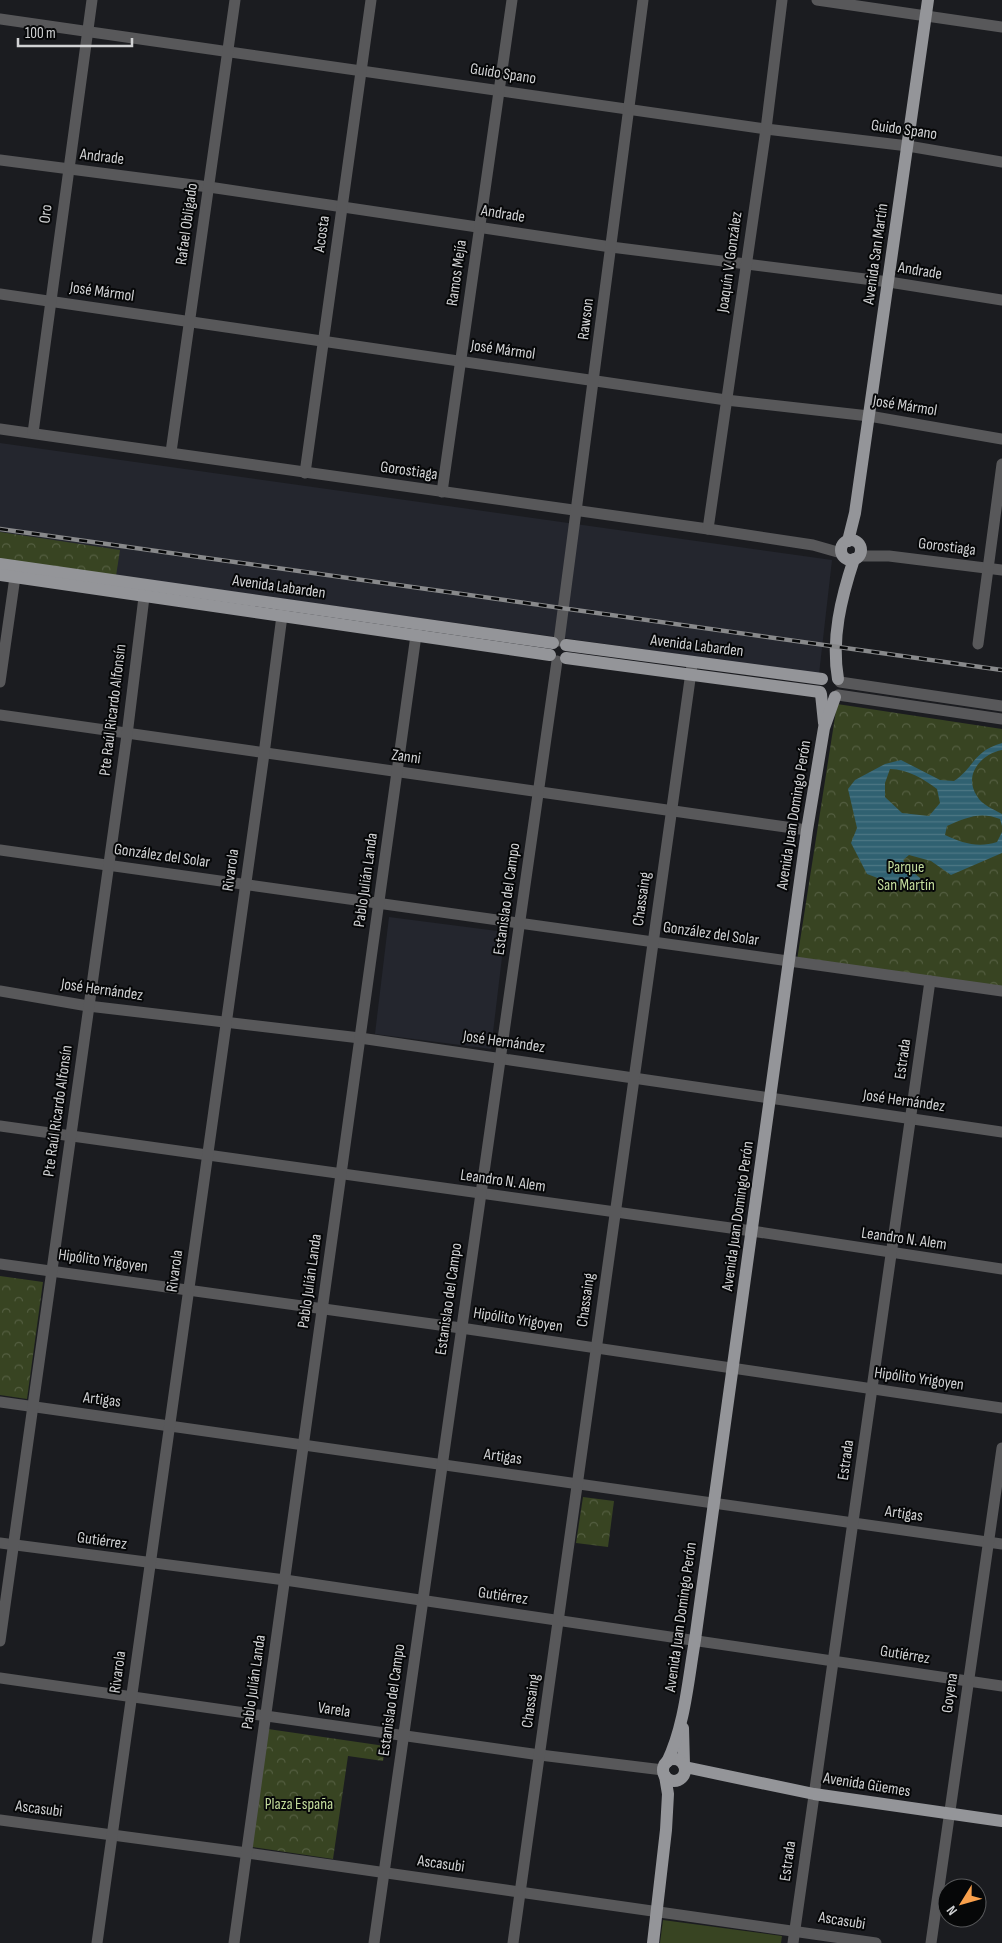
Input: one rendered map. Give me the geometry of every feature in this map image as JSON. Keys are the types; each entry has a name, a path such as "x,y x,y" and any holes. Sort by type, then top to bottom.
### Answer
{"main road":[{"name":"Avenida San Martín","path":"830,687 851,551 928,0"},
{"name":"Avenida Labarden","path":"0,564 16,571 145,591 830,687"},
{"name":"Avenida Labarden","path":"0,574 16,571"},
{"name":"Avenida Juan Domingo Perón","path":"652,1943 666,1830 668,1794 665,1769 684,1708 695,1640 772,1098 789,961 830,687"},
{"name":"Avenida Juan Domingo Perón","path":"666,1830 684,1772 684,1708"},
{"path":"677,1759 684,1772 673,1781 665,1769 677,1759"},
{"name":"Avenida Güemes","path":"684,1772 728,1777 814,1794 1002,1822"}],"street":[{"name":"Oro","path":"33,433 92,0"},
{"name":"Rafael Obligado","path":"171,452 236,0"},
{"name":"Acosta","path":"305,473 371,0"},
{"name":"Ramos Mejía","path":"442,492 512,0"},
{"name":"Rawson","path":"559,650 595,380 627,110 643,0"},
{"name":"Joaquín V. González","path":"708,529 766,129 782,0"},
{"path":"816,0 1002,26"},
{"name":"Guido Spano","path":"0,19 500,90 627,110 908,146 1002,162"},
{"name":"Andrade","path":"0,160 209,187 611,247 889,282 1002,300"},
{"name":"José Mármol","path":"0,294 726,400 869,416 1002,438"},
{"name":"Gorostiaga","path":"0,429 851,551 1002,570"},
{"path":"978,644 1002,464"},
{"path":"0,682 16,571"},
{"name":"Pte Raúl Ricardo Alfonsín","path":"0,1641 127,735 145,591"},
{"name":"Rivarola","path":"97,1943 283,609"},
{"name":"Pablo Julián Landa","path":"234,1943 417,630"},
{"name":"Estanislao del Campo","path":"374,1943 559,650"},
{"name":"Chassaing","path":"513,1943 670,811 692,667"},
{"name":"Avenida Labarden","path":"830,687 1002,706"},
{"name":"Avenida Labarden","path":"830,687 1002,719"},
{"name":"Zanni","path":"0,715 127,735 808,830"},
{"name":"González del Solar","path":"0,850 1002,991"},
{"name":"Estrada","path":"793,1943 930,981"},
{"name":"José Hernández","path":"0,991 88,1006 360,1038 1002,1132"},
{"name":"Leandro N. Alem","path":"0,1126 752,1231 892,1254 1002,1269"},
{"name":"Hipólito Yrigoyen","path":"0,1264 461,1328 1002,1408"},
{"name":"Artigas","path":"0,1402 1002,1544"},
{"name":"Goyena","path":"931,1943 1002,1448"},
{"name":"Gutiérrez","path":"0,1543 150,1564 285,1580 422,1602 558,1620 1002,1686"},
{"name":"Varela","path":"0,1678 540,1755 665,1769"},
{"name":"Ascasubi","path":"0,1820 520,1891 876,1943"}],"shaded area":[{"path":"0,443 832,560 819,674 0,559"},
{"path":"389,917 505,932 491,1049 375,1034"}],"green space":[{"path":"0,532 120,550 116,576 0,559"},
{"name":"Parque San Martín","path":"837,704 1002,729 1002,991 797,960"},
{"path":"0,1276 43,1282 27,1399 0,1395"},
{"path":"583,1497 614,1501 608,1547 576,1543"},
{"name":"Plaza España","path":"268,1729 385,1746 383,1761 348,1756 333,1859 252,1847"},
{"path":"663,1920 782,1936 781,1943 660,1943"}],"water":[{"path":"1002,743 1002,750 994,752 981,761 973,773 972,781 973,788 979,799 1002,814 1002,826 1000,819 973,816 947,826 945,835 964,842 983,845 997,842 1002,832 1002,853 951,875 931,861 909,855 903,860 909,869 925,882 922,891 910,890 867,874 851,843 857,828 848,789 855,780 885,764 901,760 940,780 954,781 985,750","holes":["890,769 915,775 937,789 940,803 929,816 902,813 885,797 885,783"]}],"railway":[{"path":"0,529 1002,670"}]}
